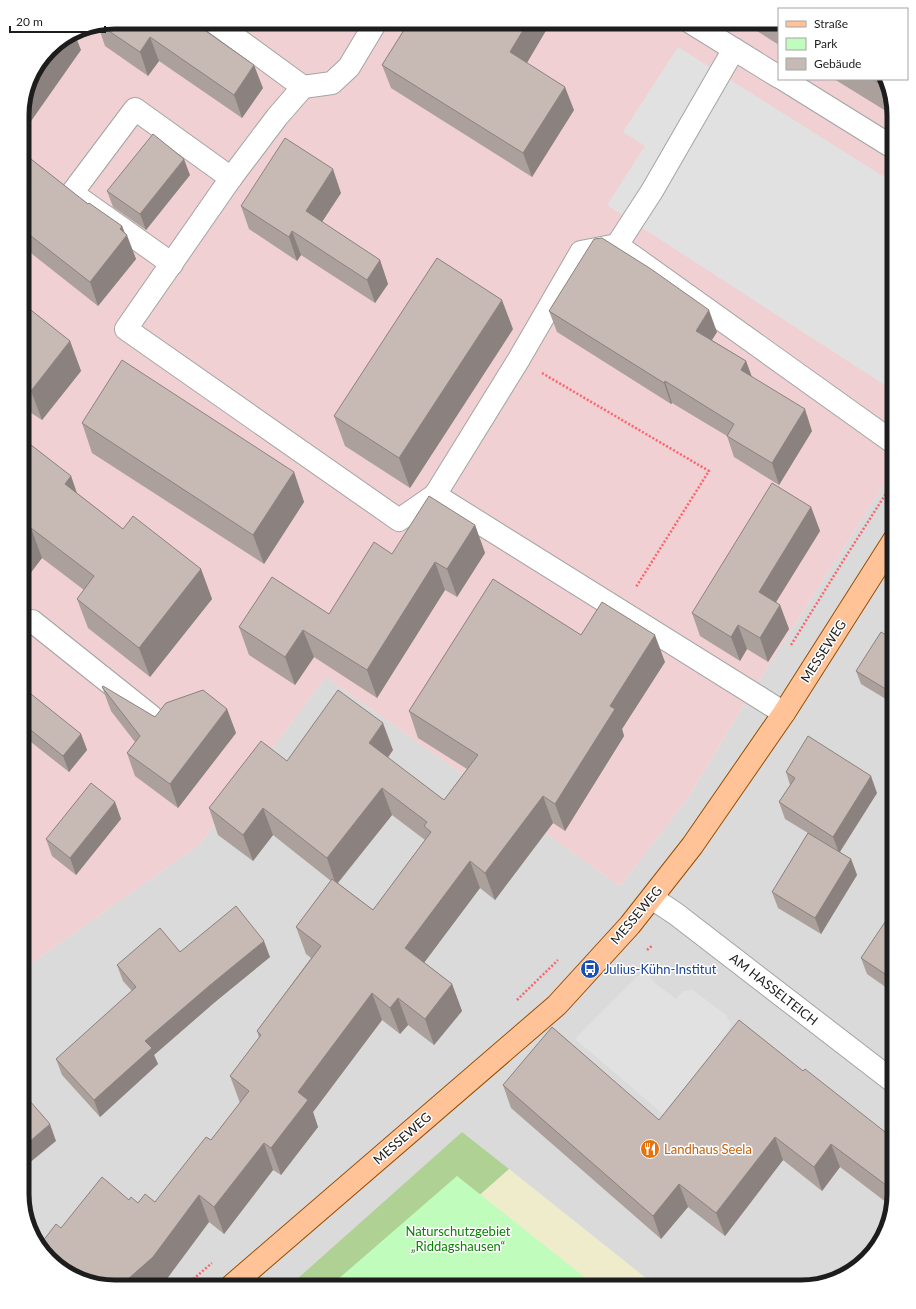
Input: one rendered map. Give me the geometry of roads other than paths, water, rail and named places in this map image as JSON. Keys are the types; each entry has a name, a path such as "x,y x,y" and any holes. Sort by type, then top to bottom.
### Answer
{"main road":[{"name":"MESSEWEG","path":"238,1280 557,1005 630,925 692,846 784,713 887,551"}],"street":[{"path":"224,29 303,87"},
{"path":"372,29 349,67 332,83 303,87 277,117 231,178 126,329 399,520 435,495 519,359 581,252 617,246 887,438"},
{"path":"701,29 778,76"},
{"path":"617,246 652,191 734,49"},
{"path":"785,80 887,144"},
{"path":"172,264 72,193 135,109 231,178"},
{"path":"435,495 784,713"},
{"path":"32,621 151,716"},
{"name":"AM HASSELTEICH","path":"652,898 676,914 887,1077"}],"place":[{"name":"Julius-Kühn-Institut","path":"590,969"},
{"name":"Landhaus Seela","path":"650,1149"}],"park label":[{"name":"Naturschutzgebiet „Riddagshausen“","path":"458,1238"}]}
